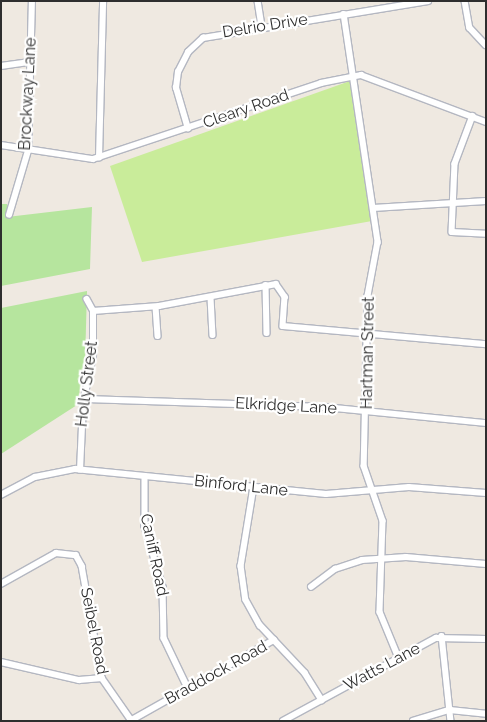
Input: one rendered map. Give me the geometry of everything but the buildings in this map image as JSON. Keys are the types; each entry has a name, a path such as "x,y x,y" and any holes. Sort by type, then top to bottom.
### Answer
{"street":[{"name":"Brockway Lane","path":"9,215 28,151 32,1"},
{"path":"99,158 103,1"},
{"path":"258,1 262,26"},
{"name":"Delrio Drive","path":"188,129 176,81 188,52 212,34 428,1"},
{"path":"465,1 470,28 486,46"},
{"name":"Hartman Street","path":"344,14 378,251 368,296 368,411 364,466 383,520 380,612 399,658"},
{"path":"1,66 30,62"},
{"name":"Cleary Road","path":"1,145 75,160 99,158 321,83 353,76 372,76 486,122"},
{"path":"473,116 455,164 456,201 452,232 486,234"},
{"path":"373,208 456,201 486,201"},
{"path":"87,300 93,311 156,307 211,298 276,284 283,291 283,326 368,332 486,344"},
{"path":"266,285 267,333"},
{"path":"211,298 213,335"},
{"path":"156,307 158,336"},
{"name":"Holly Street","path":"80,470 93,311"},
{"name":"Elkridge Lane","path":"86,399 368,411 486,423"},
{"name":"Binford Lane","path":"1,495 35,477 80,470 326,494 421,487 486,493"},
{"name":"Caniff Road","path":"145,476 145,526 163,587 164,638 188,688"},
{"path":"254,487 241,580 252,614 305,673 322,700"},
{"name":"Seibel Road","path":"1,584 56,553 73,554 82,566 102,678 132,721"},
{"path":"311,587 346,564 383,558 486,564"},
{"path":"451,721 442,636 486,639"},
{"name":"Watts Lane","path":"283,721 442,636"},
{"name":"Braddock Road","path":"132,721 274,640"},
{"path":"1,662 79,680 102,678"},
{"path":"413,721 450,710 486,714"}],"green space":[{"path":"350,81 372,221 142,262 110,166"},
{"path":"1,204 7,204 7,217 92,207 90,269 1,286"},
{"path":"87,291 85,362 77,405 1,454 1,308"}]}
